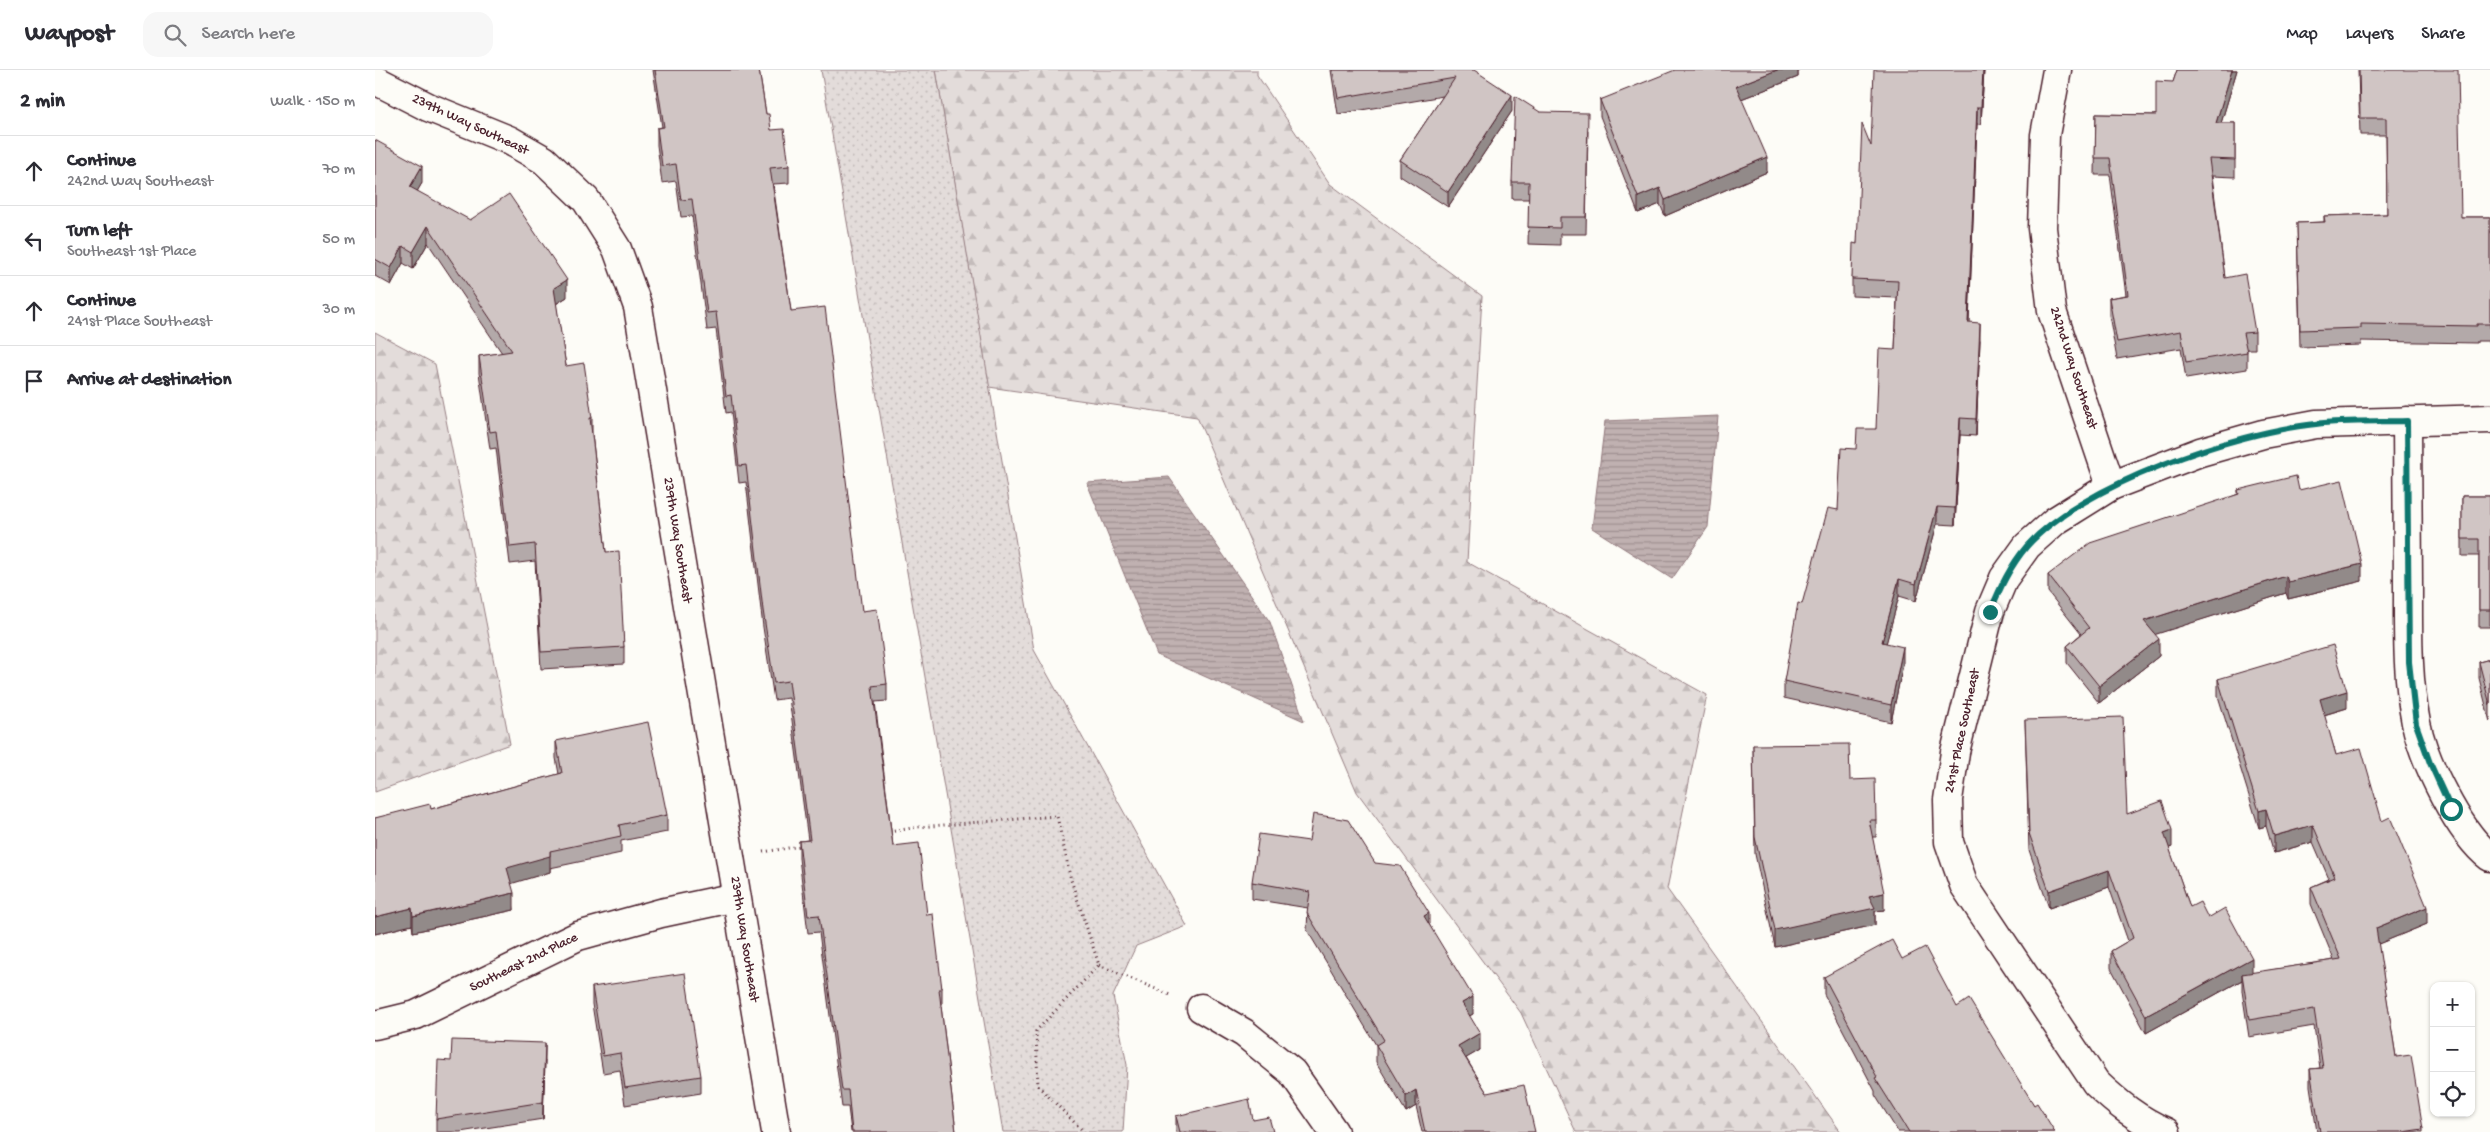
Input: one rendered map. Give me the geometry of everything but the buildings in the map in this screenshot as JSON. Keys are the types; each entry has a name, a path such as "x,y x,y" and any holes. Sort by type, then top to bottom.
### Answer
{"street":[{"name":"242nd Way Southeast","path":"2057,70 2045,135 2043,228 2052,311 2111,486"},
{"name":"239th Way Southeast","path":"375,80 428,107 509,140 544,160 586,200 617,249 638,307 776,1132"},
{"name":"241st Place Southeast","path":"2166,1132 2148,1124 2121,1107 2095,1083 1964,885 1949,842 1948,800 1955,752 1990,612 2004,578 2027,546 2055,521 2111,486 2200,452 2263,434 2316,424 2490,419"},
{"path":"2407,421 2409,662 2416,724 2430,763 2451,809 2481,850 2490,858"},
{"name":"Southeast 2nd Place","path":"375,1026 416,1016 578,936 661,913 736,897"},
{"path":"1201,1008 1244,1033 1292,1072 1334,1132"}],"path":[{"path":"881,833 919,827 1057,816 1071,880 1099,965 1201,1008"},
{"path":"730,857 805,845"},
{"path":"1085,1132 1039,1086 1036,1031 1099,965"}],"green space":[{"path":"821,70 936,70 1034,650 1187,926 1136,946 1113,996 1127,1065 1123,1132 1003,1132"},
{"path":"936,70 1257,70 1257,75 1330,184 1482,296 1467,562 1707,695 1667,889 1841,1132 1576,1132 1521,1013 1357,792 1197,417 989,387"},
{"path":"375,332 435,364 510,744 375,792"}],"shaded area":[{"path":"1718,416 1708,527 1672,579 1592,528 1605,421"},
{"path":"1169,477 1270,622 1304,721 1157,655 1087,483"}],"route":[{"path":"1990,612 2004,578 2027,546 2055,521 2111,486 2200,452 2263,434 2316,424 2407,421 2409,662 2416,724 2430,763 2451,809"}]}
